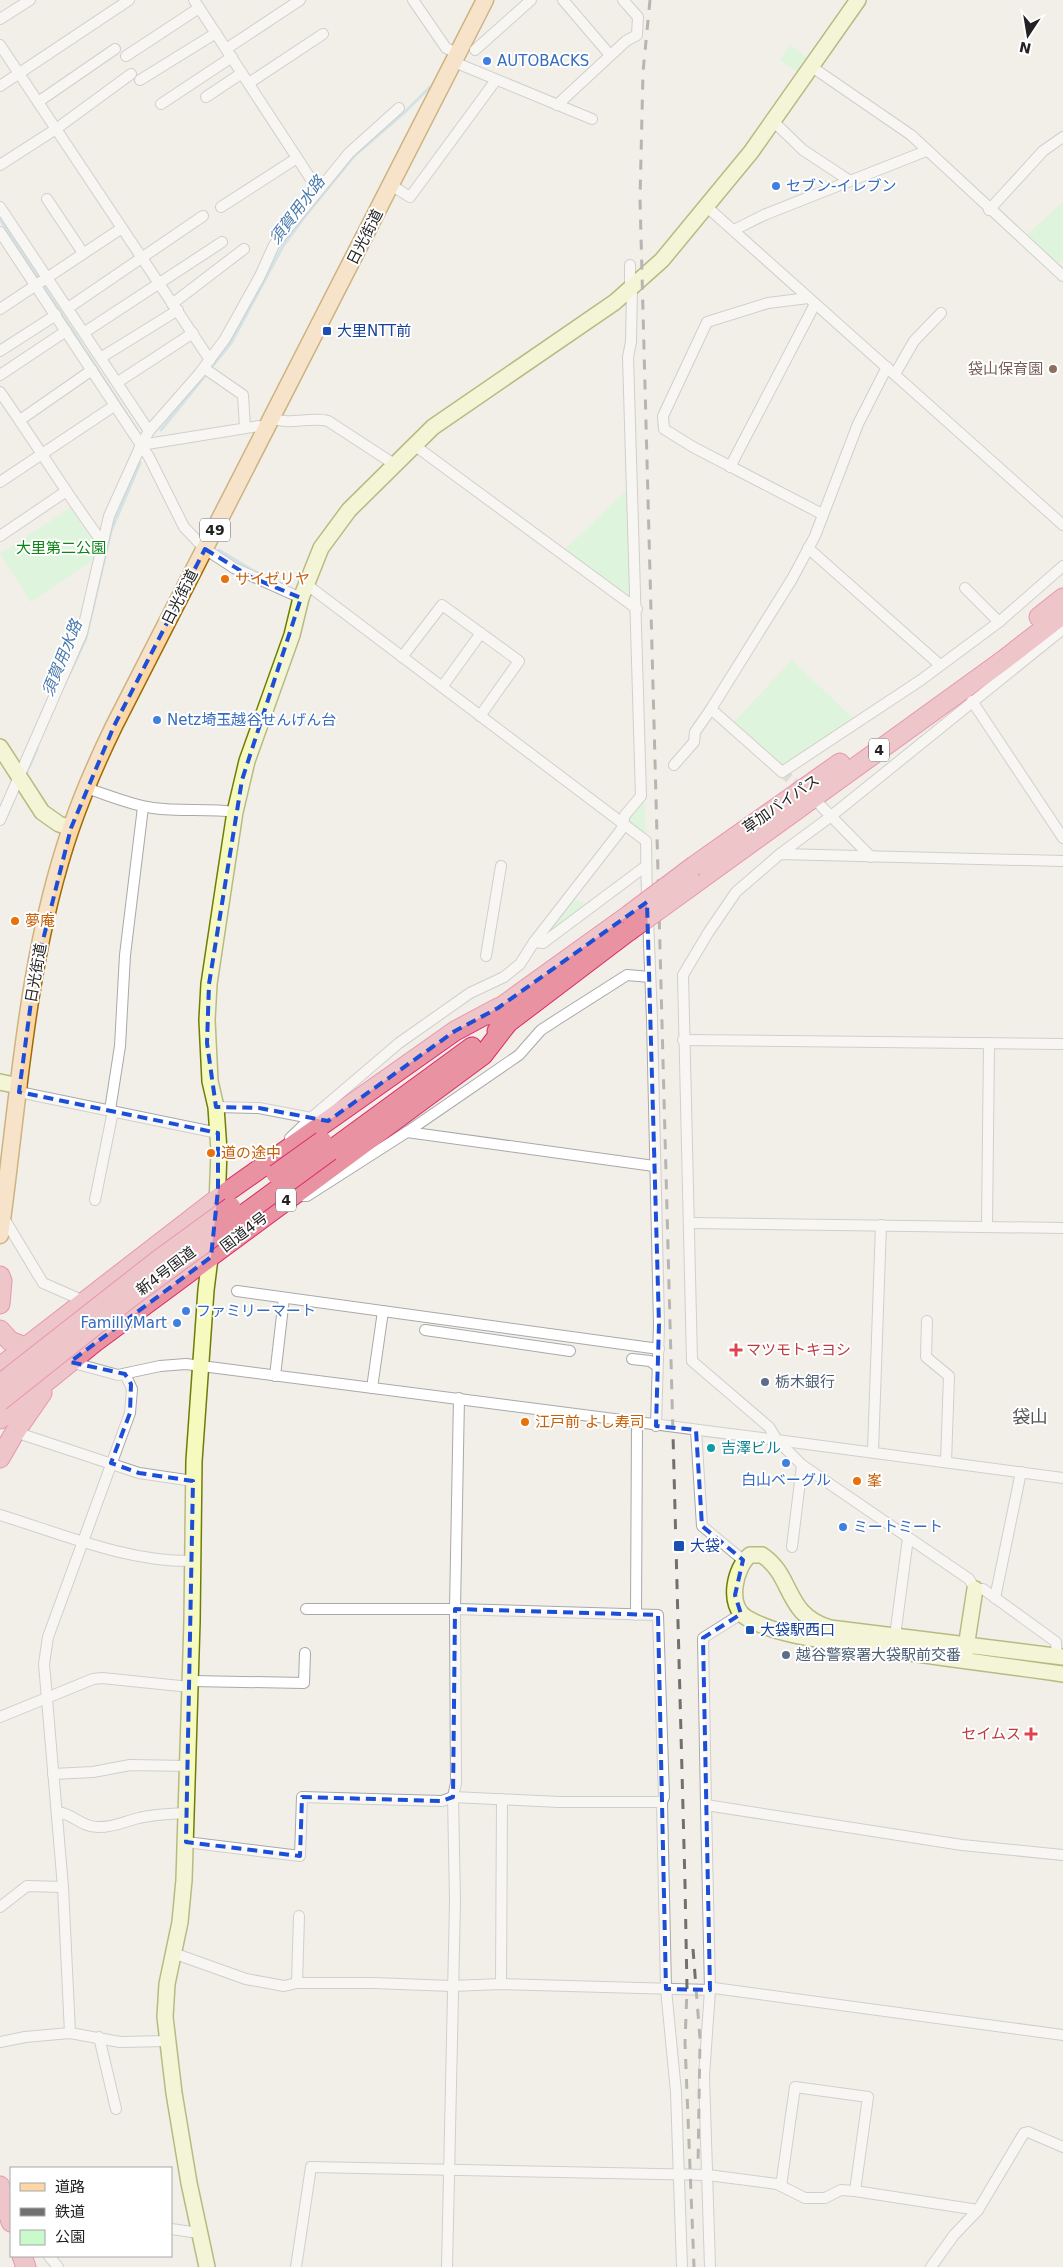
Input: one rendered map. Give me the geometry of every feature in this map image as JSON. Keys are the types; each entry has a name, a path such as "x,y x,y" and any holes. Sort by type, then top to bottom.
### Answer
{"highway":[{"name":"草加バイパス","path":"503,1016 1063,598"},
{"name":"草加バイパス","path":"694,875 1001,662 1063,614"},
{"name":"新4号国道","path":"0,1401 461,1038 503,1016"},
{"name":"4","path":"0,1367 217,1199 455,1031 503,1016"},
{"name":"国道4号","path":"0,1419 65,1366 483,1055 503,1016"},
{"name":"新4号国道","path":"0,1384 157,1261 326,1146"},
{"path":"0,1276 2,1281 0,1304"},
{"path":"0,1330 10,1341 25,1347"},
{"name":"4","path":"0,1458 15,1432 65,1366"},
{"path":"1,2196 10,2219"}],"main road":[{"name":"日光街道","path":"0,1235 1,1214 40,949 50,903 71,828 86,788 114,726 485,0"}],"street":[{"path":"0,19 30,0"},
{"path":"0,86 129,0"},
{"path":"161,104 300,0"},
{"path":"413,0 446,48 456,58 496,80 592,119"},
{"path":"475,50 531,0"},
{"path":"563,0 610,55"},
{"path":"557,105 626,41 637,35 638,17 623,0"},
{"path":"207,2267 188,2183 167,2041 165,1999 180,1922 186,1842 193,1561 193,1481 201,1365 217,1199 218,1133 216,1107 210,1081 207,1043 209,984 236,812 247,761 292,635 303,591 321,548 349,510 433,427 582,326 631,289 662,260 707,207 774,122 858,0"},
{"path":"126,56 196,4 318,190"},
{"path":"140,80 216,33"},
{"path":"249,83 323,34"},
{"path":"0,45 193,333 207,364 243,395 245,428"},
{"path":"38,102 114,49"},
{"path":"812,67 911,135 989,210 1063,276"},
{"path":"206,98 242,73"},
{"path":"0,165 56,129 131,74"},
{"path":"391,185 410,197 496,80"},
{"path":"0,820 82,633 109,516 141,445 149,431 207,364 225,339 260,276 274,245 349,153 400,108"},
{"path":"774,122 803,150 850,181"},
{"path":"989,210 1043,151 1063,137"},
{"path":"734,230 764,215 926,150"},
{"path":"221,207 297,158"},
{"path":"47,199 84,253"},
{"path":"0,207 102,357 149,431"},
{"path":"707,207 1063,525"},
{"path":"68,308 202,216"},
{"path":"0,309 122,228"},
{"path":"0,232 141,445 184,527 205,549 251,577 303,591 402,657 646,841 659,1349 656,1426"},
{"path":"85,332 222,242"},
{"path":"102,357 175,307 244,249"},
{"path":"262,1168 262,1161 399,1043 470,993 504,977 520,964 534,942 621,830 625,815 641,796 628,356 631,342 630,265"},
{"path":"730,467 812,300"},
{"path":"812,300 768,303 707,322 663,416 664,429 730,467 822,514"},
{"path":"674,765 694,742 695,732 711,710 792,579 808,548 858,424 891,371 914,341 941,313"},
{"path":"0,351 56,315"},
{"path":"0,376 66,331"},
{"path":"118,382 193,333"},
{"path":"20,420 92,370"},
{"path":"0,392 43,454 65,492 102,542"},
{"path":"0,482 114,406"},
{"path":"141,445 279,422 320,419 328,420 394,464"},
{"path":"414,445 636,609"},
{"path":"0,536 65,492"},
{"path":"808,548 940,665"},
{"path":"711,710 782,772 921,680 999,622 1063,566"},
{"path":"965,588 999,622"},
{"path":"402,657 442,604 519,661 480,716"},
{"path":"964,1660 975,1589 969,1579 802,1466 777,1440 769,1427 692,1361 683,975 708,933 736,892 780,854 830,817 1063,629"},
{"path":"442,687 481,633"},
{"path":"972,701 1063,838"},
{"path":"0,747 35,804 47,817 71,828"},
{"path":"86,788 143,807 156,809 206,808 236,812"},
{"path":"821,806 871,856"},
{"path":"96,1200 120,1046 125,955 143,807"},
{"path":"780,854 1063,861"},
{"path":"486,956 501,866"},
{"path":"534,942 543,943 646,866"},
{"path":"292,1196 306,1196 407,1132 519,1055 541,1030 627,975 650,977"},
{"path":"684,1040 1063,1044"},
{"path":"987,1226 989,1043"},
{"path":"0,1082 19,1089 218,1133"},
{"path":"216,1107 259,1108 311,1118"},
{"path":"407,1132 654,1166"},
{"path":"1,1214 43,1283 84,1301"},
{"path":"689,1223 881,1224 1063,1228"},
{"path":"873,1452 881,1224"},
{"path":"237,1291 659,1349"},
{"path":"275,1376 284,1298"},
{"path":"372,1388 383,1311"},
{"path":"927,1320 926,1356 949,1376 946,1462"},
{"path":"510,1342 512,1329"},
{"path":"425,1330 570,1351"},
{"path":"632,1359 650,1361 657,1366"},
{"path":"65,1366 118,1375 177,1363 201,1365 1063,1478"},
{"path":"70,2033 58,1812 44,1664 48,1637 82,1540 128,1420 133,1402 131,1384 125,1374"},
{"path":"447,2267 455,1902 455,1609 459,1398"},
{"path":"636,1614 637,1423"},
{"path":"696,1430 702,1526 743,1560"},
{"path":"15,1432 139,1474 193,1481"},
{"path":"792,1547 802,1466"},
{"path":"995,1598 1021,1472"},
{"path":"0,1515 139,1556 176,1562 193,1561"},
{"path":"895,1636 908,1538"},
{"path":"975,1589 982,1589 1056,1642 1060,1657 895,1636 828,1634 788,1632 754,1622 741,1614 735,1596 737,1575 743,1560 756,1553 767,1558 777,1571 797,1608 828,1634 964,1660 1063,1674"},
{"path":"788,1632 797,1608"},
{"path":"310,1609 455,1609 658,1615 664,1797 662,1802 666,1989 676,2092 682,2267"},
{"path":"710,2267 704,2076 710,1990 703,1638 741,1614"},
{"path":"0,1716 48,1699 93,1679 102,1678 190,1684 304,1683 305,1653"},
{"path":"53,1774 92,1772 130,1765 188,1766"},
{"path":"186,1842 300,1856 302,1796 442,1802 454,1797 560,1802 662,1802"},
{"path":"502,1799 502,1984"},
{"path":"706,1805 962,1845 1063,1855"},
{"path":"58,1812 68,1814 87,1826 98,1827 113,1827 130,1820 159,1814 186,1813"},
{"path":"0,1907 27,1886 63,1887"},
{"path":"297,1983 299,1916"},
{"path":"173,1953 246,1979 284,1986 297,1983 373,1983 452,1986 502,1984 710,1990 714,1988 1063,2035"},
{"path":"0,2042 25,2037 70,2033 120,2042 167,2041"},
{"path":"99,2037 116,2109"},
{"path":"781,2186 796,2087 868,2097 855,2191"},
{"path":"931,2267 954,2235 978,2210 1024,2133 1028,2132 1063,2147"},
{"path":"296,2267 311,2167 708,2175 781,2186 805,2198 825,2198 841,2190 978,2210"},
{"path":"172,2229 199,2232"},
{"path":"50,2257 58,2267"}],"highlighted area":[{"path":"205,549 251,577 301,598 242,780 209,984 207,1043 216,1107 259,1108 328,1121 455,1031 498,1008 647,902 659,1324 656,1426 696,1430 702,1526 743,1560 735,1595 741,1614 703,1638 710,1990 666,1989 658,1615 455,1609 453,1797 442,1801 302,1797 300,1856 186,1842 193,1481 139,1473 111,1463 130,1413 131,1384 125,1374 70,1362 211,1257 218,1190 218,1133 19,1092 35,972 71,828 114,726"}],"green space":[{"path":"790,45 810,60 800,74 780,60"},
{"path":"1063,202 1063,259 1058,265 1025,236"},
{"path":"629,488 633,600 565,549"},
{"name":"大里第二公園","path":"70,508 96,546 92,561 31,602 0,554"},
{"path":"792,660 853,718 783,766 733,723"},
{"path":"644,798 646,838 627,824 627,816"},
{"path":"571,897 589,906 537,941"}],"waterway":[{"name":"須賀用水路","path":"210,369 231,343 283,246 305,216 355,155 406,111 430,87"},
{"path":"0,219 137,430"},
{"name":"須賀用水路","path":"161,430 207,373"},
{"name":"須賀用水路","path":"68,677 86,638 111,531 140,463"},
{"path":"219,550 252,570 293,589"},
{"name":"須賀用水路","path":"26,774 37,749"}],"tunnel":[{"path":"782,772 804,791"}],"railway":[{"path":"650,0 643,72 640,199 685,1884 687,1989 685,2043 694,2267"},
{"path":"693,1949 700,2039 698,2166"}],"place":[{"name":"AUTOBACKS","path":"487,61"},
{"name":"セブン-イレブン","path":"776,186"},
{"name":"大里NTT前","path":"327,331"},
{"name":"袋山保育園","path":"1053,369"},
{"name":"サイゼリヤ","path":"225,579"},
{"name":"Netz埼玉越谷せんげん台","path":"157,720"},
{"name":"夢庵","path":"15,921"},
{"name":"道の途中","path":"211,1153"},
{"name":"ファミリーマート","path":"186,1311"},
{"name":"FamillyMart","path":"177,1323"},
{"name":"マツモトキヨシ","path":"736,1350"},
{"name":"栃木銀行","path":"765,1382"},
{"name":"江戸前 よし寿司","path":"525,1422"},
{"name":"吉澤ビル","path":"711,1448"},
{"name":"白山ベーグル","path":"786,1463"},
{"name":"峯","path":"857,1481"},
{"name":"ミートミート","path":"843,1527"},
{"name":"大袋","path":"679,1546"},
{"name":"大袋駅西口","path":"750,1630"},
{"name":"越谷警察署大袋駅前交番","path":"786,1655"},
{"name":"セイムス","path":"1031,1734"}],"district":[{"name":"袋山","path":"1030,1416"}]}
